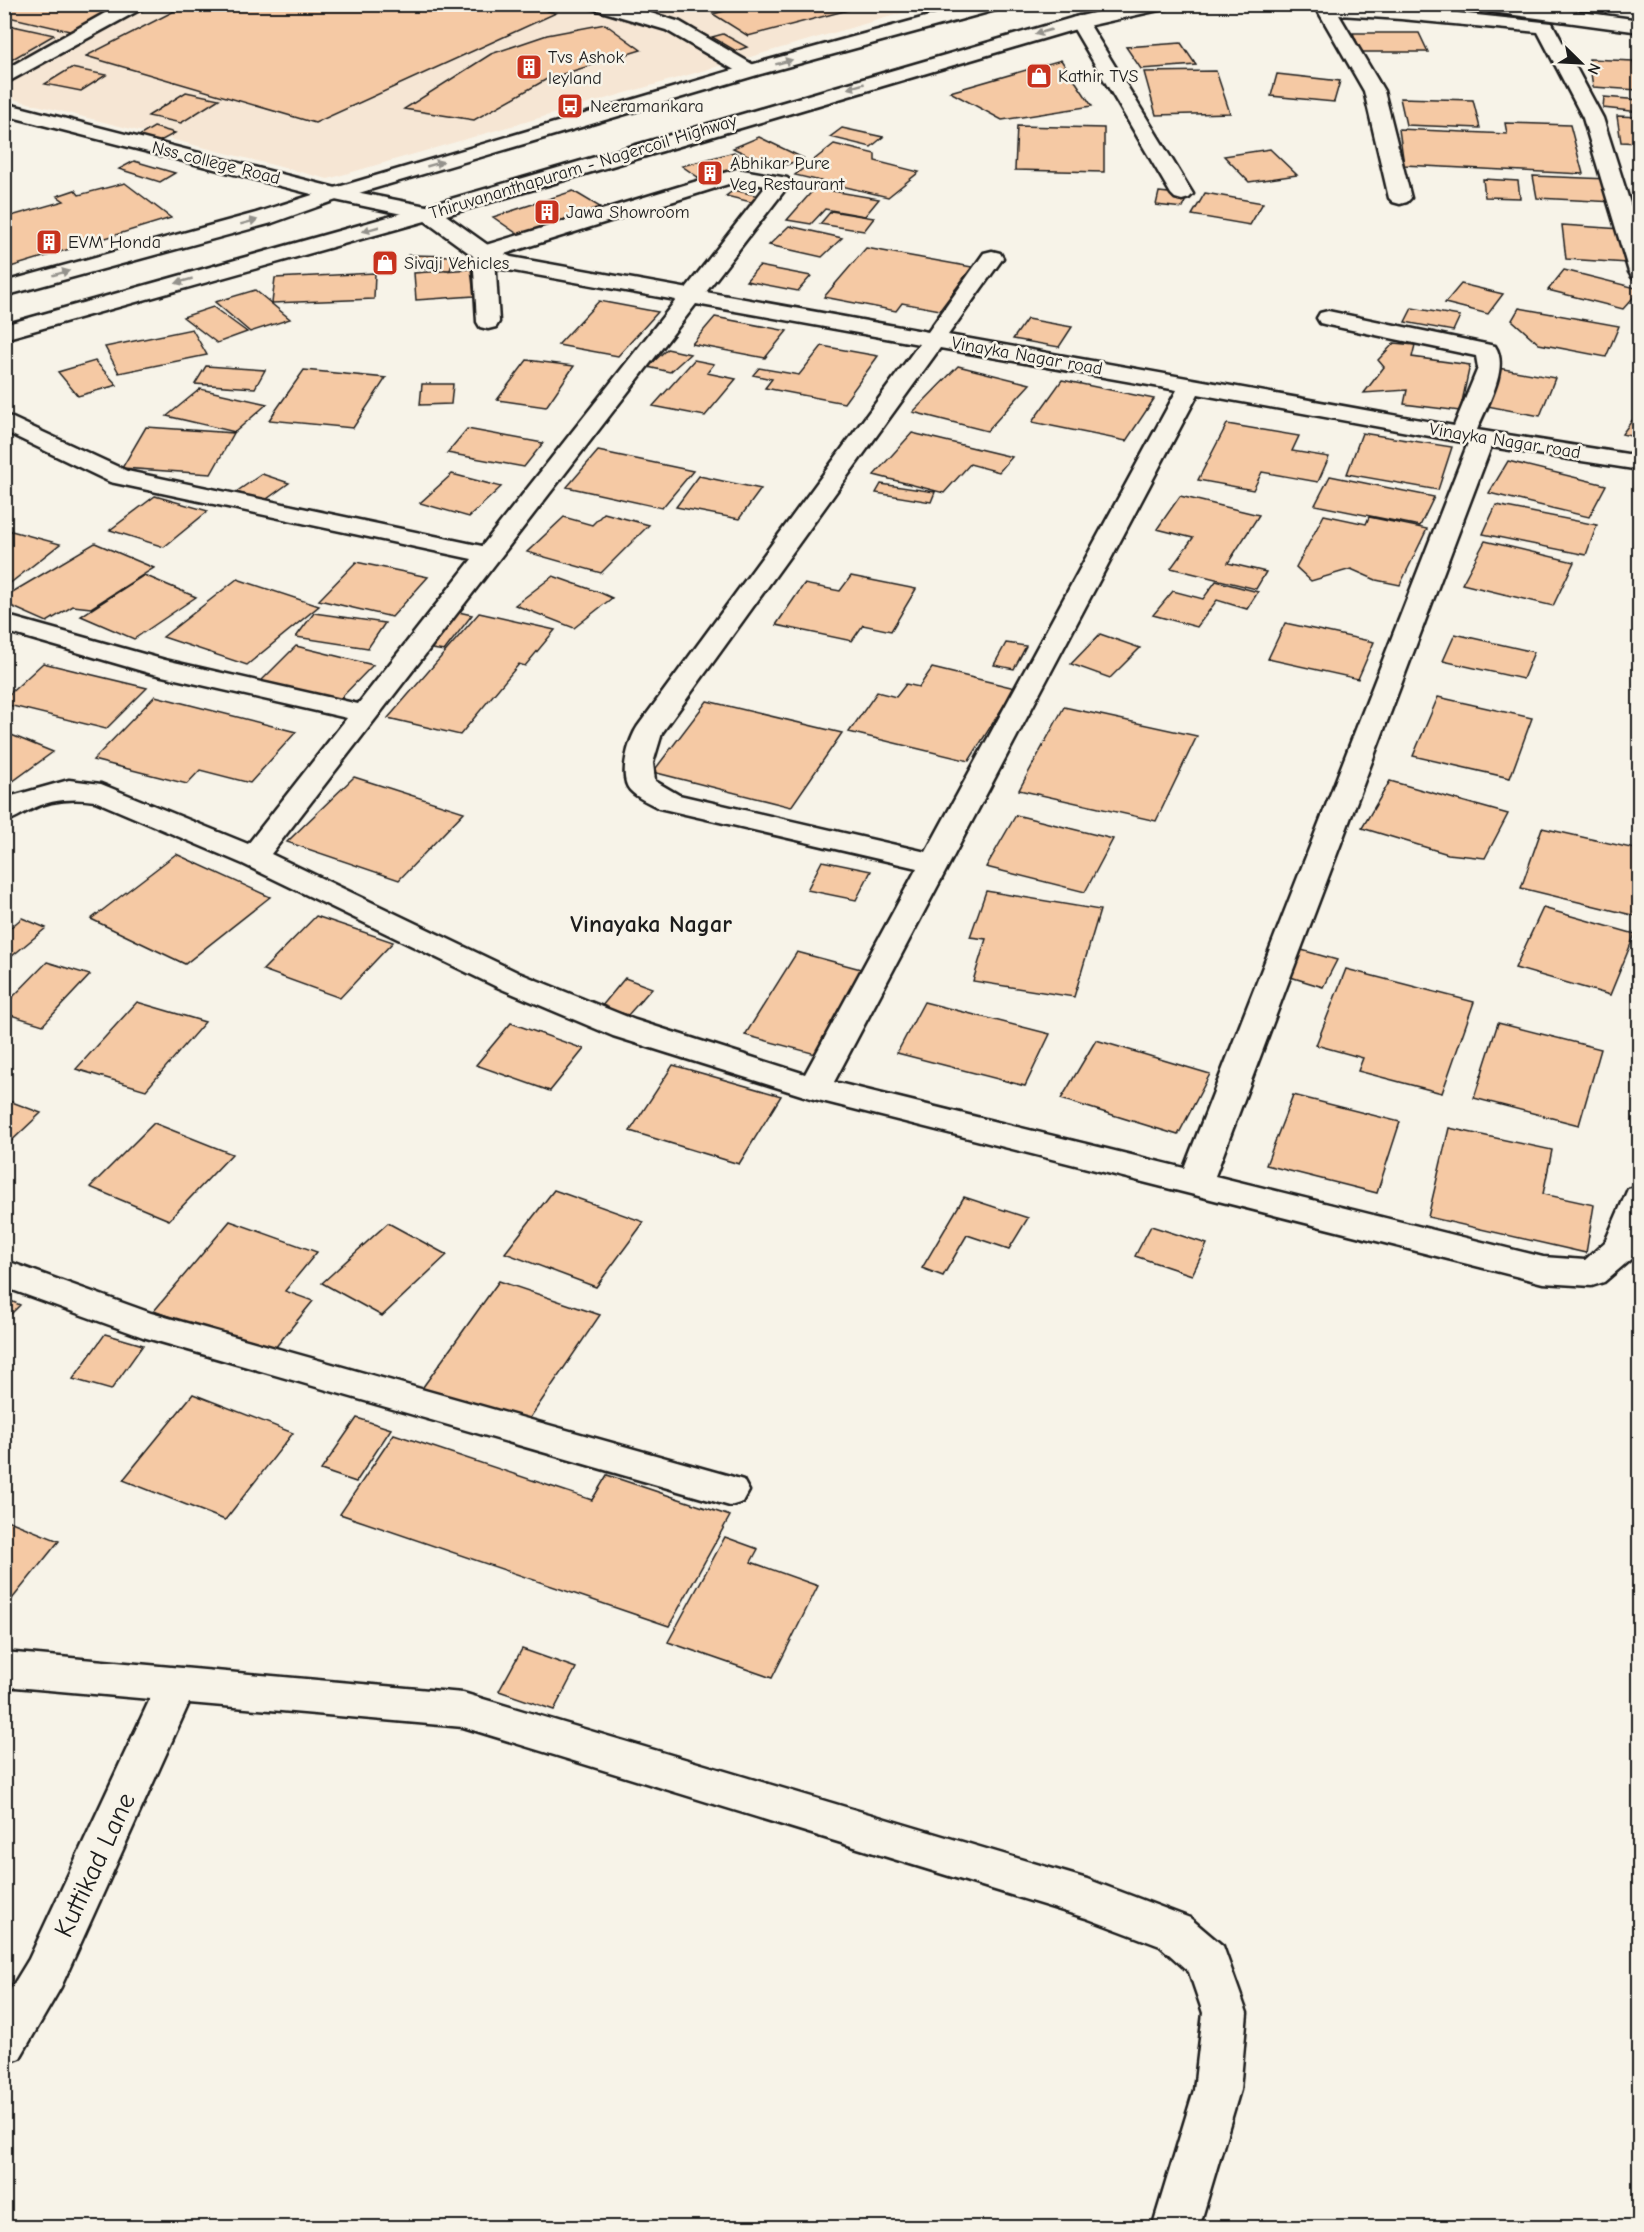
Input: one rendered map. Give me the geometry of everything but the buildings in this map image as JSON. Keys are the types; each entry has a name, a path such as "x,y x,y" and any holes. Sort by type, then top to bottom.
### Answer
{"street":[{"path":"4,78 136,4"},
{"path":"598,4 673,26 750,71"},
{"name":"Thiruvananthapuram - Nagercoil Highway","path":"4,289 264,218 335,194 750,71 996,4"},
{"name":"Thiruvananthapuram - Nagercoil Highway","path":"4,332 428,213 1079,22 1161,4"},
{"path":"1478,4 1640,26"},
{"path":"1325,7 1374,91 1400,198"},
{"path":"1325,7 1545,27 1593,118 1640,272"},
{"path":"1079,22 1182,194"},
{"name":"Nss college Road","path":"4,109 335,194 428,213"},
{"path":"253,857 780,182 736,175 484,253 488,322"},
{"name":"Vinayka Nagar road","path":"428,213 484,253 506,262 1472,436 1640,463"},
{"path":"935,863 669,802 641,785 639,764 648,732 825,492 992,258"},
{"path":"1195,1183 1472,436 1490,368 1487,351 1328,318"},
{"path":"814,1088 1191,386"},
{"path":"4,421 119,477 489,555"},
{"path":"4,623 159,667 366,714"},
{"path":"4,813 22,802 69,789 100,793 253,857 540,993 624,1028 814,1088 1543,1270 1592,1273 1620,1249 1640,1198"},
{"path":"4,1273 143,1324 730,1491"},
{"path":"4,1668 463,1710 1087,1899 1175,1932 1207,1960 1225,2013 1217,2090 1175,2228"},
{"name":"Kuttikad Lane","path":"4,2043 45,1973 178,1683"}],"shaded area":[{"path":"4,5 930,5 328,179 5,97"}],"place":[{"name":"Tvs Ashok leyland","path":"529,67"},
{"name":"Kathir TVS","path":"1039,76"},
{"name":"Neeramankara","path":"570,106"},
{"name":"Abhikar Pure Veg Restaurant","path":"710,173"},
{"name":"Jawa Showroom","path":"547,212"},
{"name":"EVM Honda","path":"49,242"},
{"name":"Sivaji Vehicles","path":"385,263"}],"district":[{"name":"Vinayaka Nagar","path":"651,924"}]}
